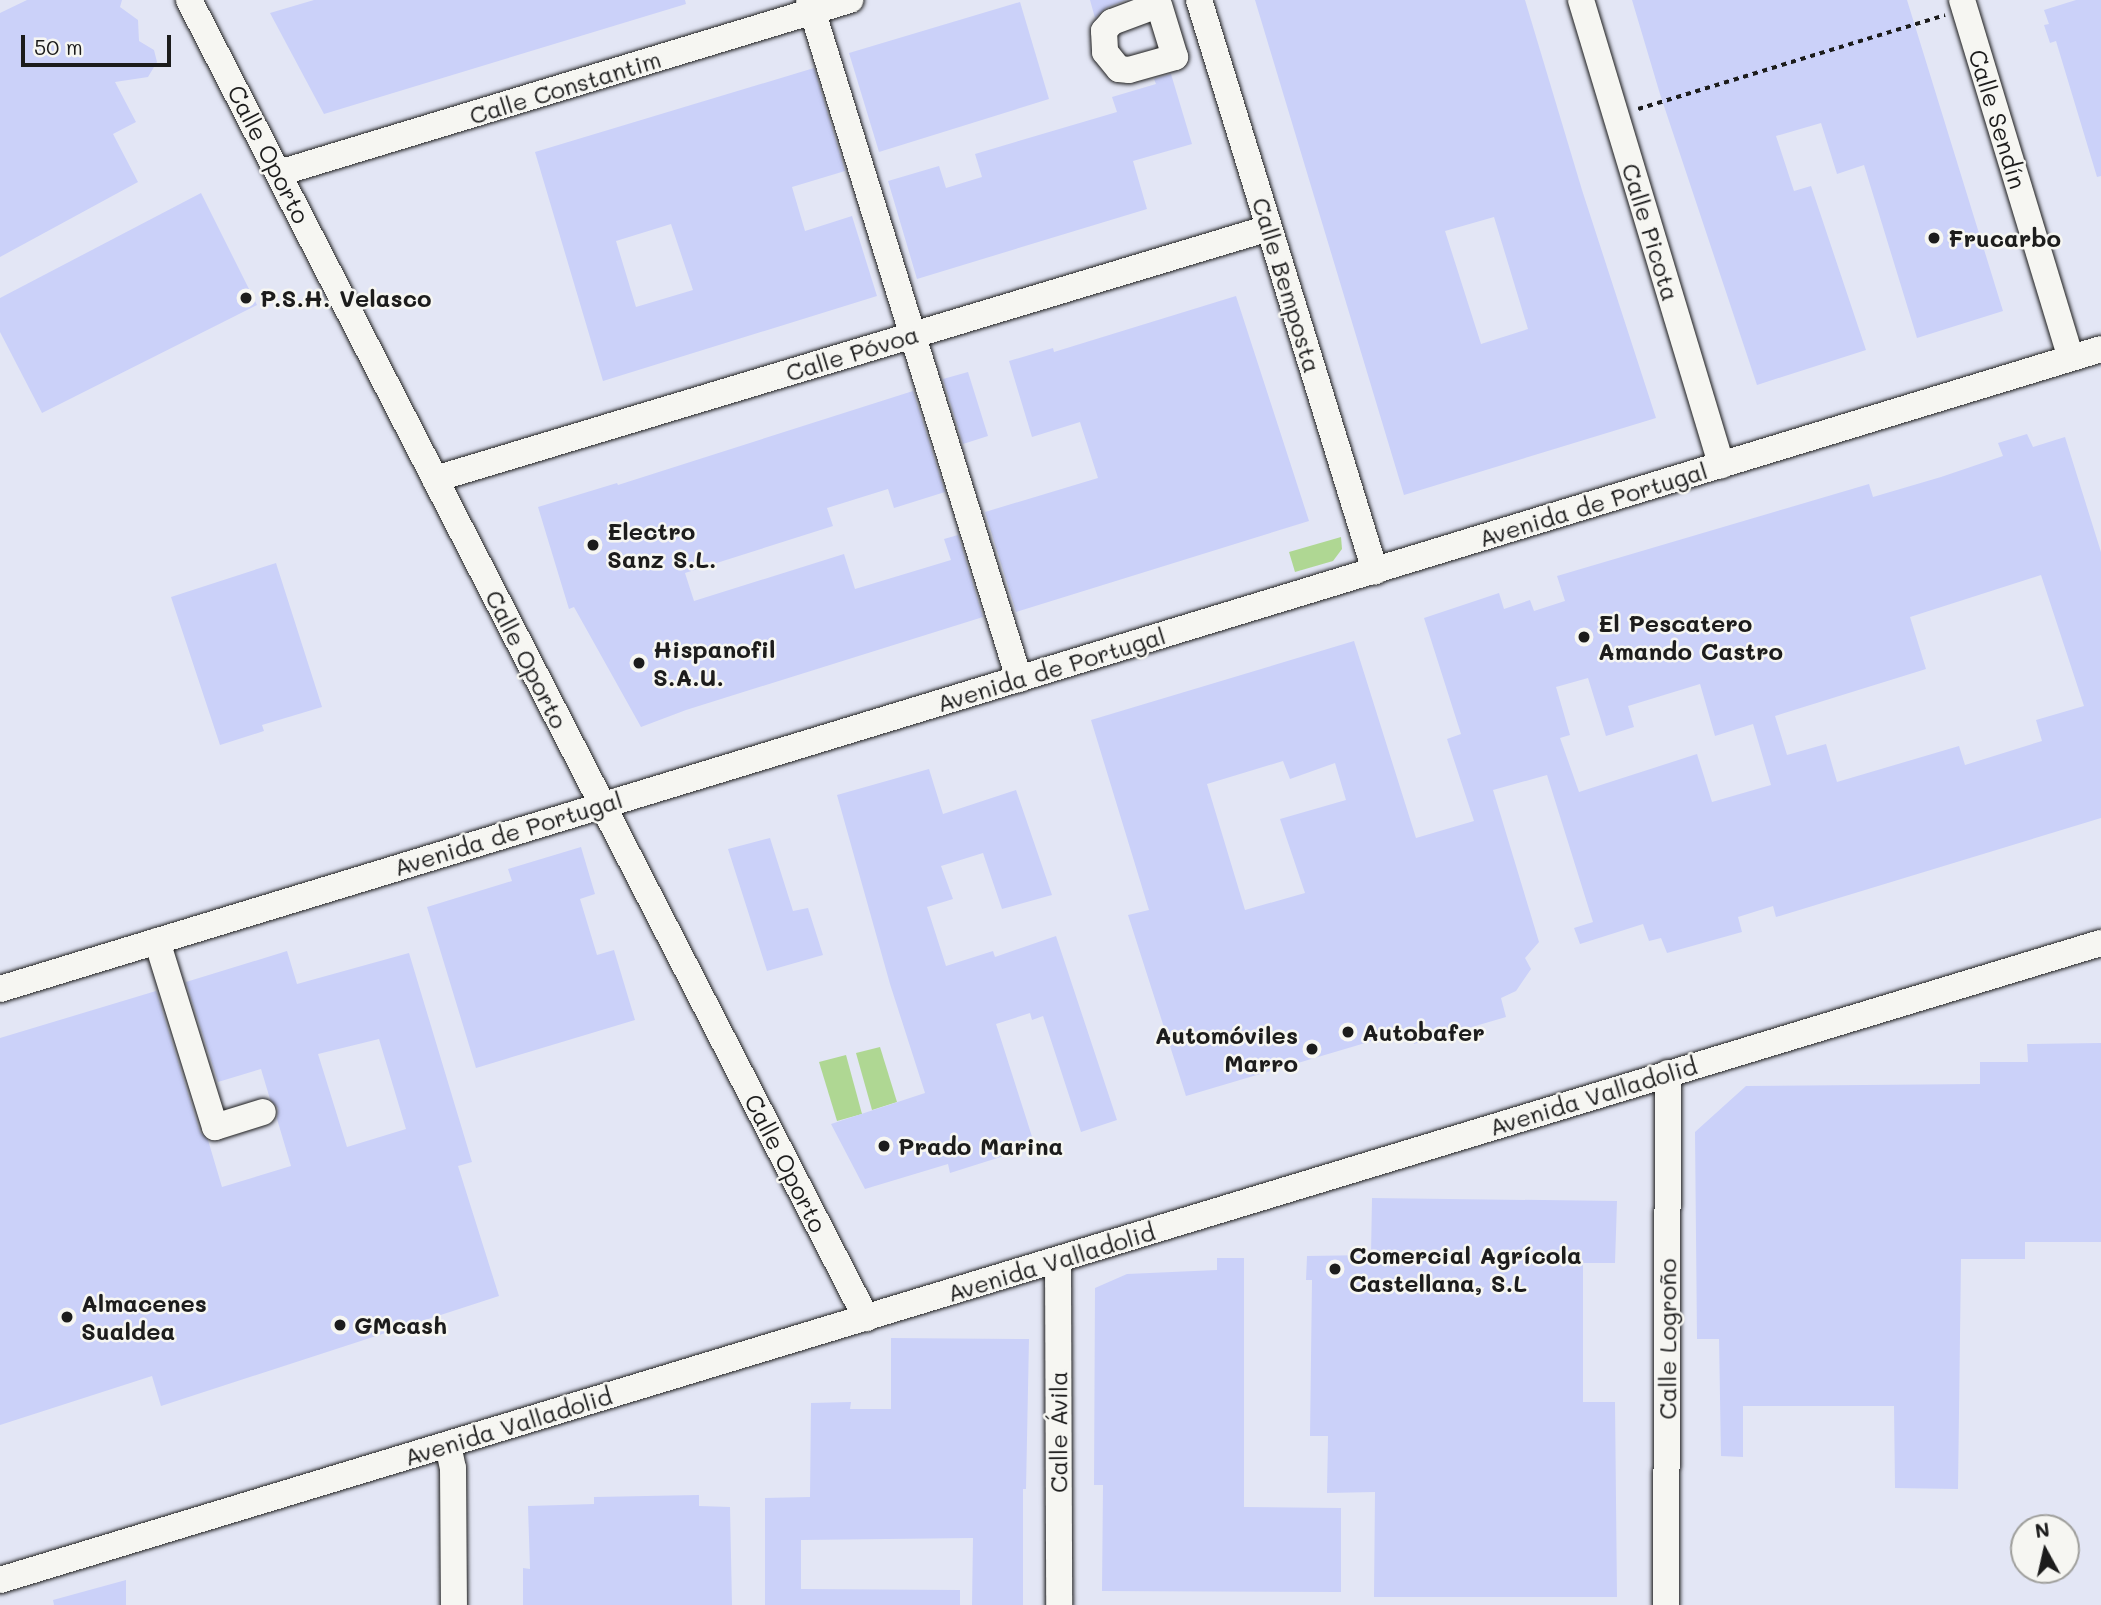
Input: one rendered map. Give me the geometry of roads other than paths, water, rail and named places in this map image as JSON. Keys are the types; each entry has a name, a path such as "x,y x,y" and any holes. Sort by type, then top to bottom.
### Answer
{"street":[{"name":"Calle Oporto","path":"188,0 866,1318"},
{"name":"Calle Constantim","path":"279,173 810,6 850,0"},
{"name":"Calle Bemposta","path":"1199,0 1375,570"},
{"name":"Calle Picota","path":"1581,0 1721,465"},
{"name":"Calle Sendín","path":"1964,5 2071,358"},
{"path":"810,6 1019,679"},
{"name":"Calle Póvoa","path":"435,479 1269,228"},
{"name":"Avenida de Portugal","path":"0,989 2101,349"},
{"path":"157,941 215,1127 263,1112"},
{"name":"Avenida Valladolid","path":"0,1580 2101,943"},
{"name":"Calle Logroño","path":"1666,1605 1668,1073"},
{"name":"Calle Ávila","path":"1058,1260 1059,1605"},
{"path":"448,1445 453,1468 454,1605"}],"place":[{"name":"Frucarbo","path":"1934,238"},
{"name":"P.S.H. Velasco","path":"246,298"},
{"name":"Electro Sanz S.L.","path":"593,545"},
{"name":"El Pescatero Amando Castro","path":"1584,637"},
{"name":"Hispanofil S.A.U.","path":"639,663"},
{"name":"Autobafer","path":"1348,1032"},
{"name":"Automóviles Marro","path":"1312,1049"},
{"name":"Prado Marina","path":"884,1146"},
{"name":"Comercial Agrícola Castellana, S.L","path":"1335,1269"},
{"name":"Almacenes Sualdea","path":"67,1317"},
{"name":"GMcash","path":"340,1325"}]}
